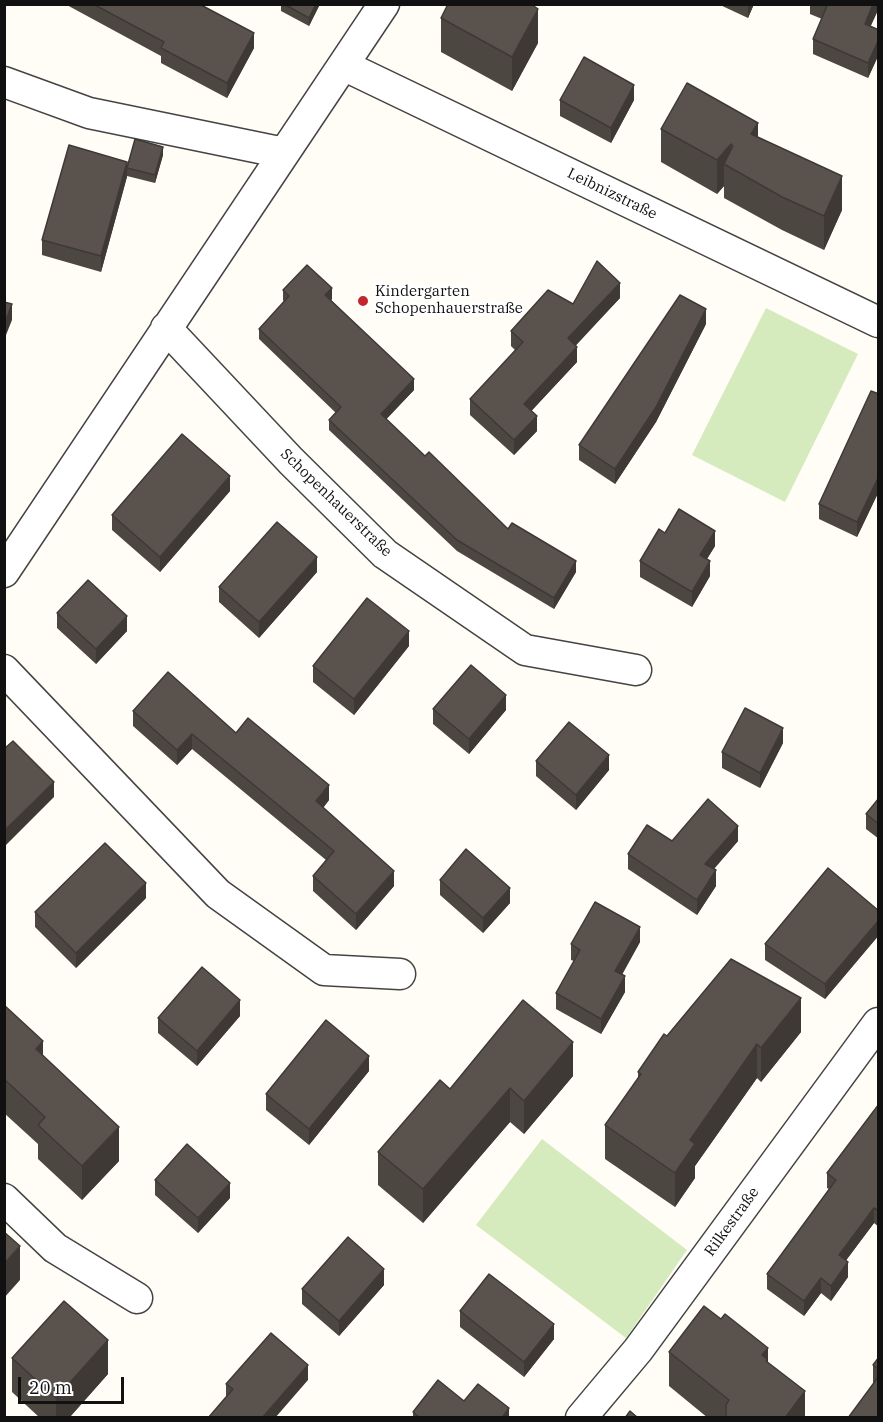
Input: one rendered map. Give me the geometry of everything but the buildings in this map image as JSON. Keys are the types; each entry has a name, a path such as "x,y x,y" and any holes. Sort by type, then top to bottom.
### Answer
{"street":[{"path":"4,572 166,328 345,66 384,4"},
{"name":"Leibnizstraße","path":"345,66 879,322"},
{"path":"4,82 89,113 284,153"},
{"name":"Schopenhauerstraße","path":"166,328 291,461 385,554 525,650 636,670"},
{"path":"4,670 218,894 324,970 400,974"},
{"name":"Rilkestraße","path":"581,1418 638,1350 879,1023"},
{"path":"4,1199 56,1248 137,1298"}],"green space":[{"path":"766,308 858,354 785,502 692,455"},
{"path":"542,1139 687,1250 626,1338 476,1225"}],"place":[{"name":"Kindergarten Schopenhauerstraße","path":"363,301"}]}
